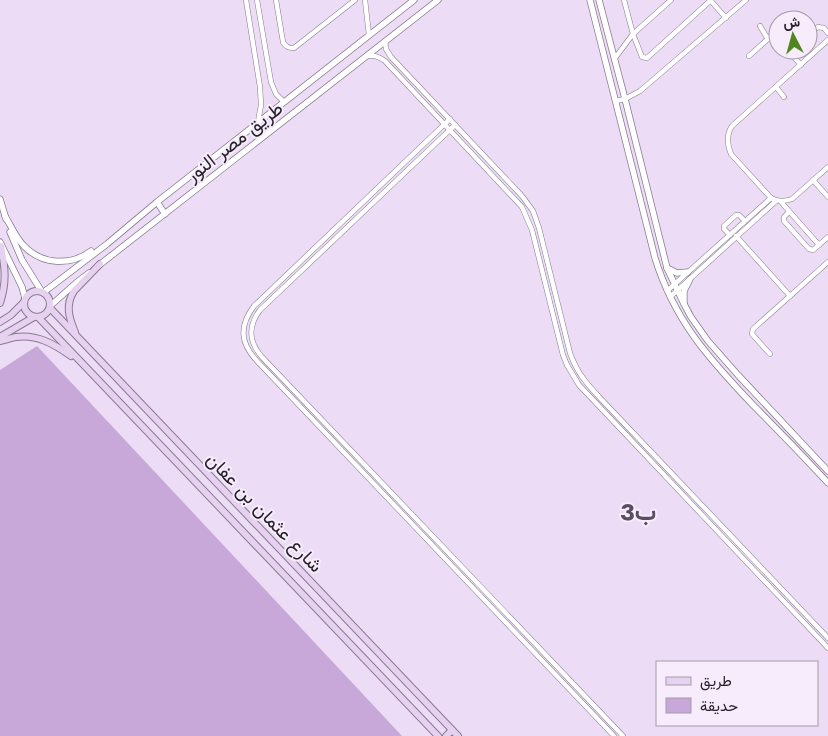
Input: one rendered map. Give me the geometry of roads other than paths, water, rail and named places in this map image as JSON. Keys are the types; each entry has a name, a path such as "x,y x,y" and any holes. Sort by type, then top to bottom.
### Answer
{"main road":[{"path":"0,303 5,279 1,244"},
{"path":"78,338 68,313 69,301 74,291 100,264"},
{"path":"0,322 11,315 31,292 43,292 50,300 50,307 45,314 36,317 0,339"},
{"path":"25,300 24,306 28,313 36,317"},
{"name":"شارع عثمان بن عفان","path":"50,307 458,736"},
{"name":"شارع عثمان بن عفان","path":"36,317 438,736"},
{"path":"0,339 17,337 42,339 54,344 84,365"},
{"path":"446,736 452,730"}],"street":[{"path":"246,0 260,87 261,105 258,123"},
{"path":"257,0 270,82 276,94 284,102"},
{"path":"276,0 283,42 285,46 294,48 355,0"},
{"path":"365,0 369,35"},
{"name":"طريق مصر النور","path":"43,292 107,244 157,202 414,0"},
{"name":"طريق مصر النور","path":"50,307 100,264 438,0"},
{"path":"590,0 655,258 668,294 690,331 717,366 828,483"},
{"path":"599,0 667,268 675,288 699,330 724,360 828,471"},
{"path":"630,0 624,2 633,34 642,57 645,59 711,0 726,18"},
{"path":"615,58 633,34 671,0"},
{"path":"616,101 625,99 647,86 746,0"},
{"path":"760,26 768,37"},
{"path":"818,27 824,28 828,34"},
{"path":"749,56 768,39"},
{"path":"819,245 731,154 727,140 732,126 828,40"},
{"path":"385,41 386,50 391,56 522,196 533,211 570,352 582,379 828,638"},
{"path":"366,56 378,57 385,61 517,200 526,214 532,230 564,355 567,365 578,385 828,648"},
{"path":"796,60 801,65"},
{"path":"776,87 784,96"},
{"path":"450,119 254,306 246,317 244,324 245,343 247,350 257,361 614,736"},
{"path":"455,125 260,310 252,325 252,342 262,357 623,736"},
{"path":"733,235 745,222 776,200 792,199 828,167"},
{"path":"813,180 828,197"},
{"path":"0,199 14,243 22,260 43,292"},
{"path":"668,294 733,235 776,200"},
{"path":"157,202 165,214"},
{"path":"789,212 783,220 810,250 813,250 828,237"},
{"path":"745,222 739,215 736,215 724,227 790,296"},
{"path":"5,216 24,246 42,258 64,262 75,260 107,244"},
{"path":"1,244 22,287 25,300"},
{"path":"770,354 752,334 752,331 828,262"},
{"path":"667,268 677,273 689,275"},
{"path":"684,304 684,291 689,275"}],"district":[{"name":"ب3","path":"638,512"}]}
